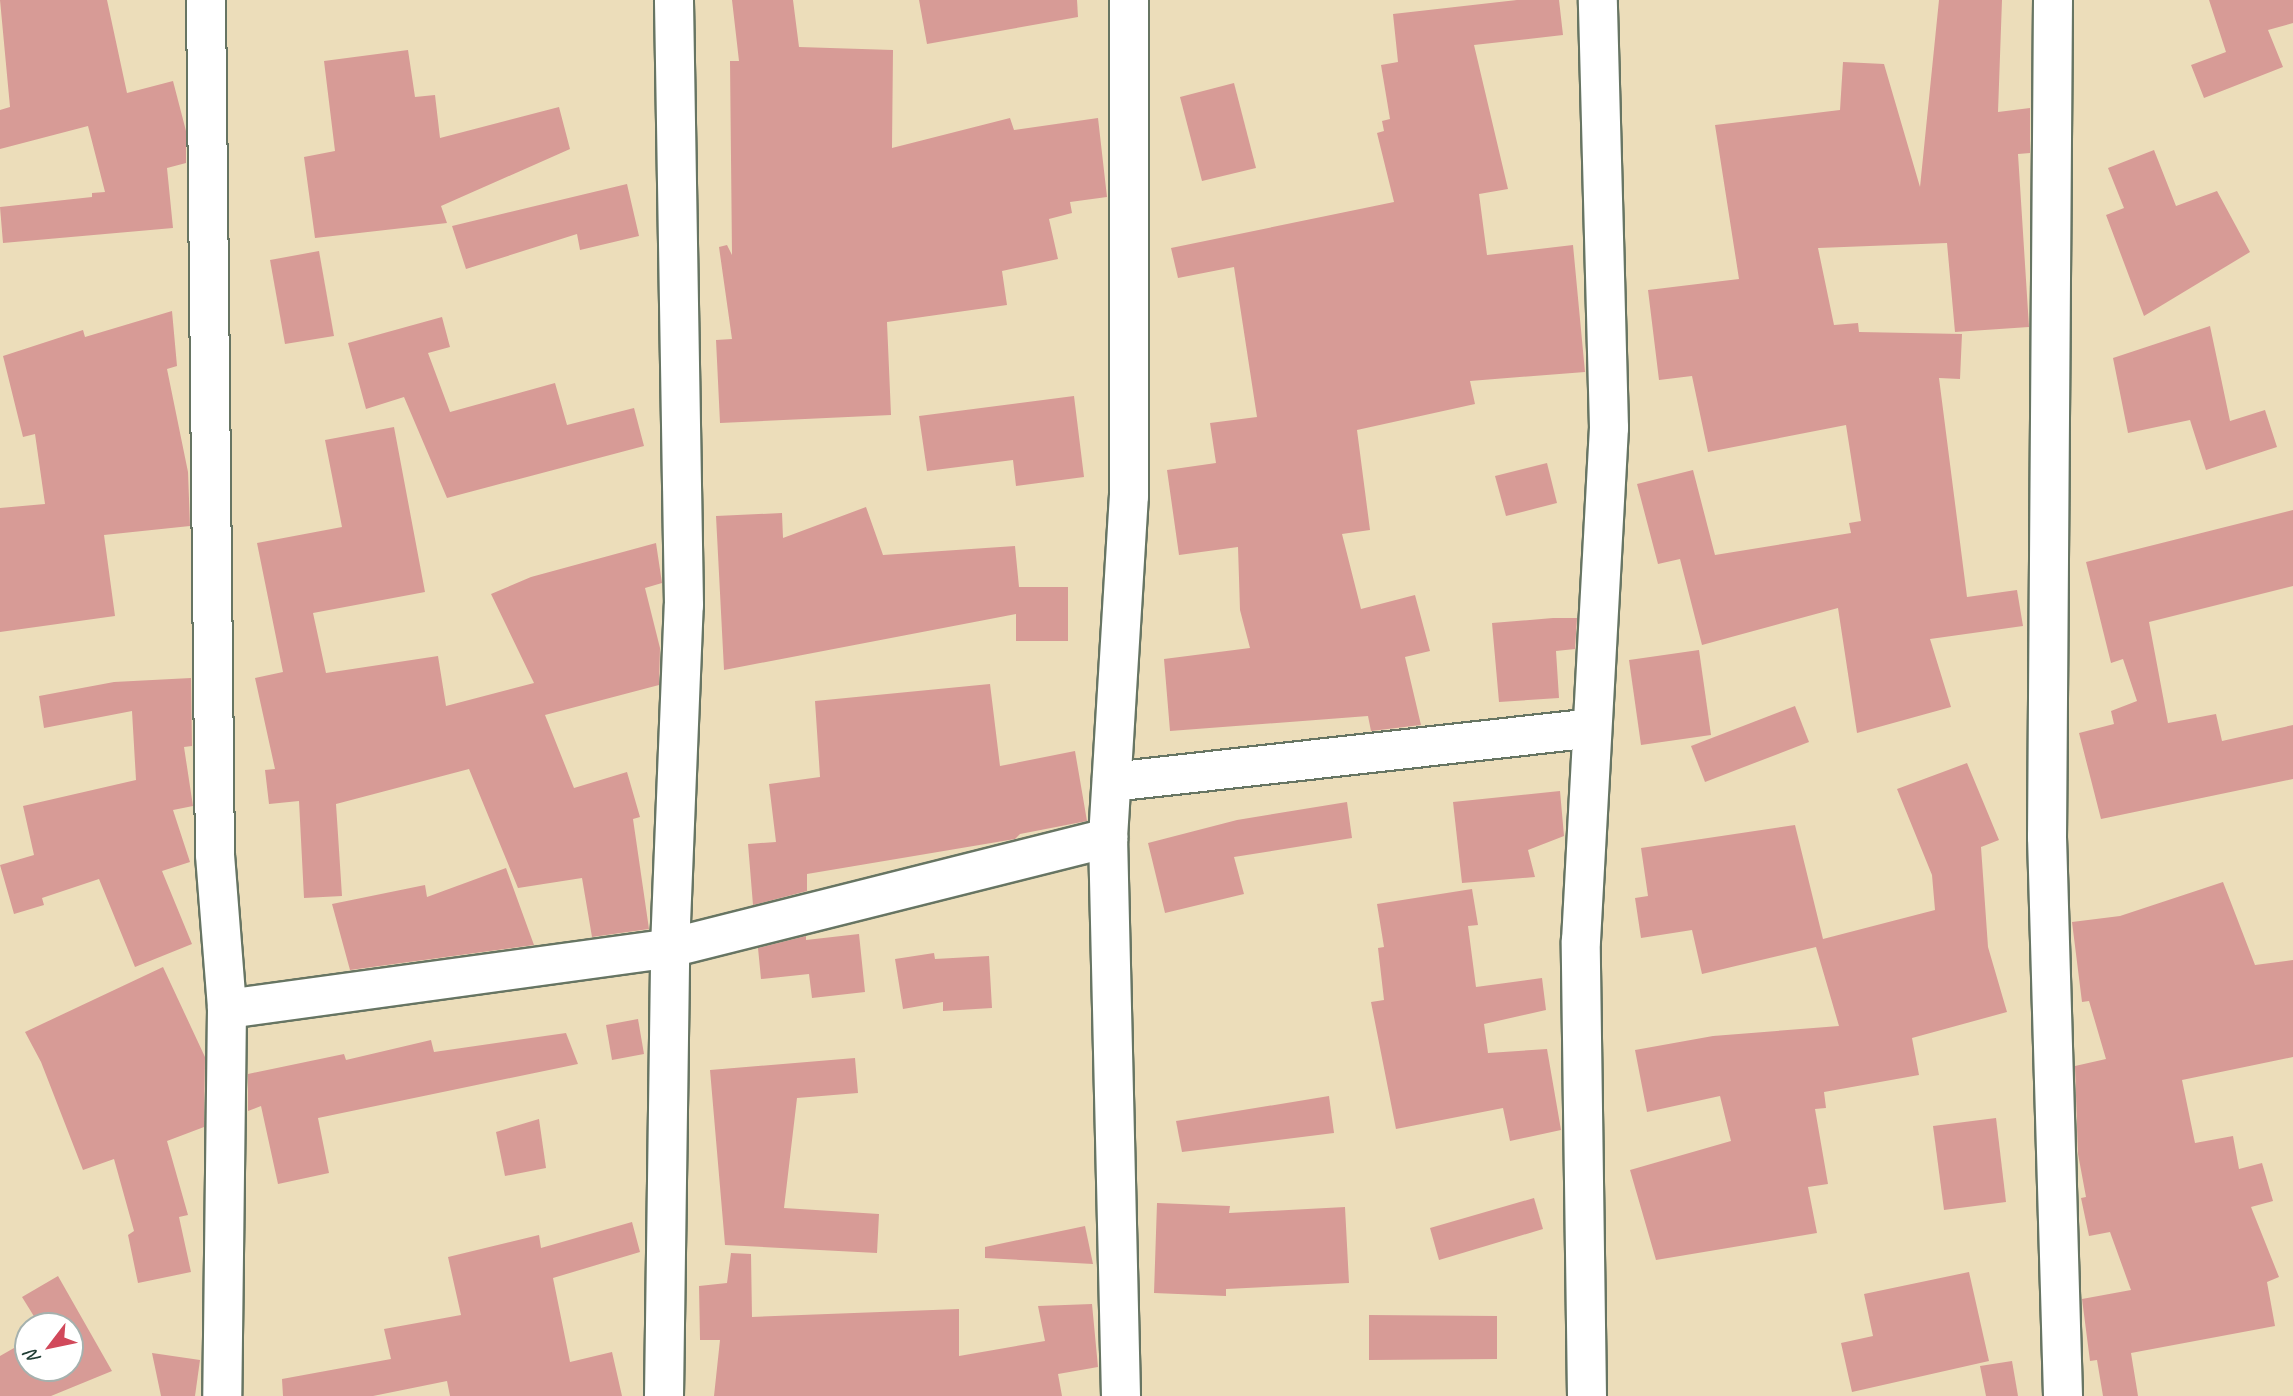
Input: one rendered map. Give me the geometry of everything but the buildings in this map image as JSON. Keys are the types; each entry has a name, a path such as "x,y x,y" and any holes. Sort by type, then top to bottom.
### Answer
{"street":[{"path":"205,0 215,855 228,1009 222,1396"},
{"path":"664,1396 670,948 684,605 674,0"},
{"path":"1121,1396 1108,838 1129,496 1129,0"},
{"path":"1587,1396 1581,940 1609,428 1598,0"},
{"path":"2053,0 2047,837 2063,1396"},
{"path":"1112,782 1592,728"},
{"path":"228,1009 670,948 1108,838"}]}
